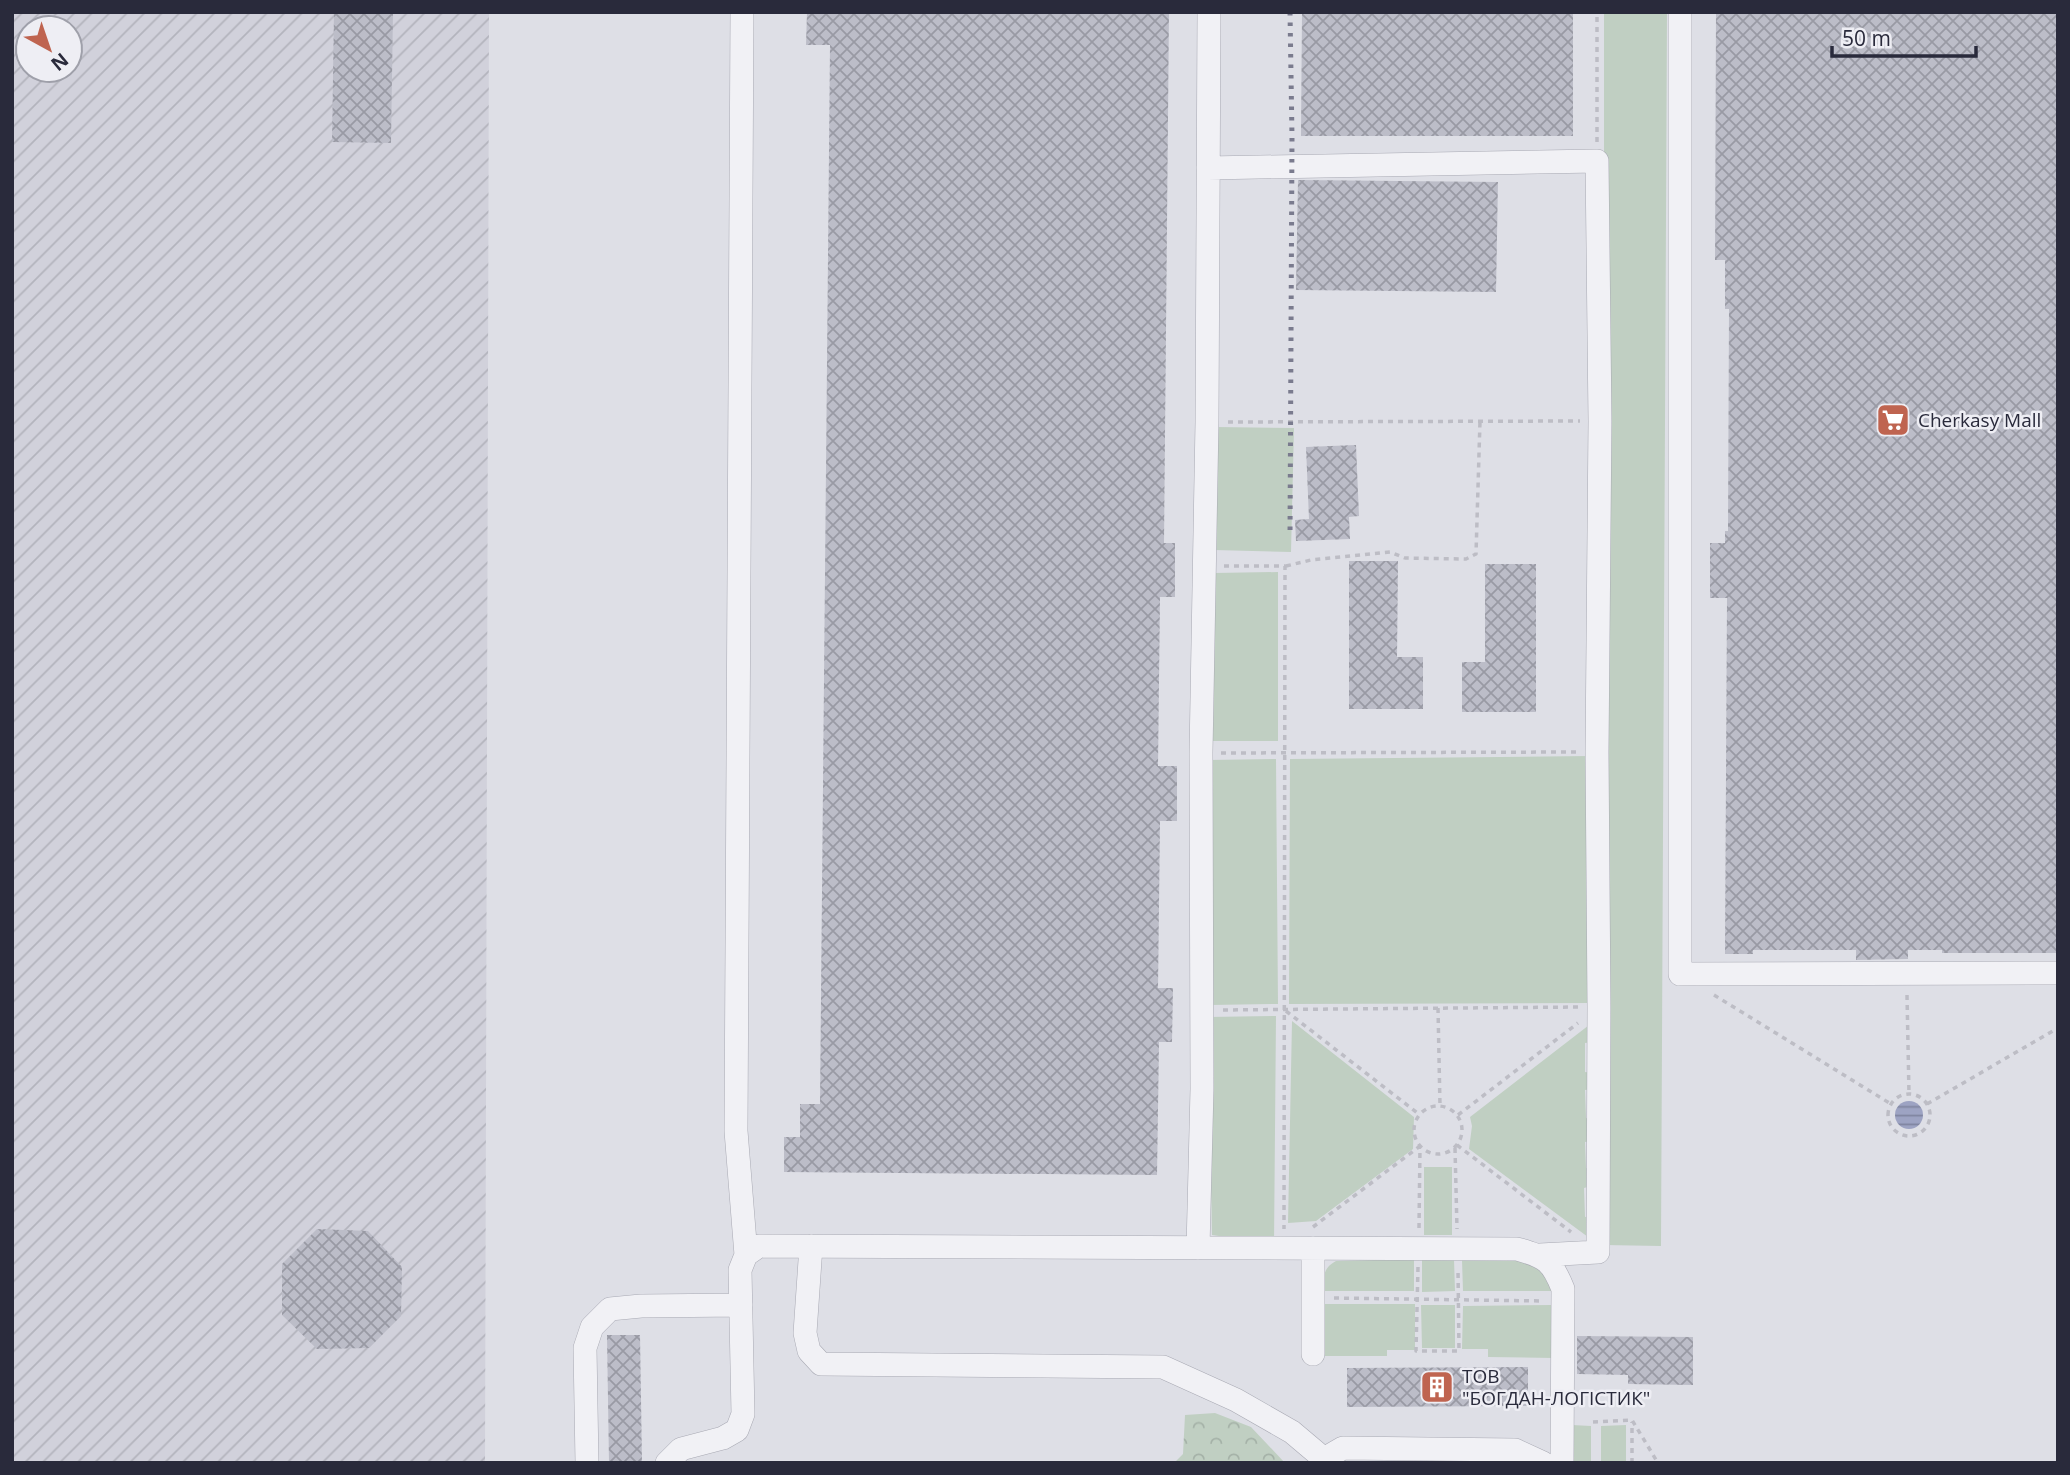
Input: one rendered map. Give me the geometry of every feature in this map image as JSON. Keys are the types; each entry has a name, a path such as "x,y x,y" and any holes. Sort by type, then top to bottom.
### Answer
{"lane":[{"path":"667,1463 681,1449 723,1438 737,1430 743,1414 740,1270 746,1255 736,1131 742,12"},
{"path":"1198,1248 1202,1089 1200,753 1207,422 1209,12"},
{"path":"1679,12 1679,974 2058,973"},
{"path":"746,1255 759,1246 1517,1249 1540,1255 1598,1252 1597,752 1600,421 1597,161 1208,168"},
{"path":"811,1246 805,1333 810,1351 821,1364 1163,1367 1236,1400 1292,1432 1323,1461 1343,1448 1515,1450 1543,1463"},
{"path":"1313,1248 1313,1354"},
{"path":"1540,1255 1555,1270 1563,1289 1562,1463"},
{"path":"587,1463 585,1348 592,1327 610,1309 741,1305"}],"path":[{"path":"1597,12 1597,161"},
{"path":"1204,565 1285,566 1311,559 1390,552 1405,558 1466,559 1476,554 1480,421"},
{"path":"1207,422 1600,421"},
{"path":"1284,1248 1285,566"},
{"path":"1200,753 1597,752"},
{"path":"1906,973 1909,1094"},
{"path":"1679,974 1891,1104"},
{"path":"1202,1010 1599,1007"},
{"path":"1458,1115 1599,1007"},
{"path":"1438,1008 1440,1105"},
{"path":"1284,1010 1420,1115"},
{"path":"1927,1104 2058,1028"},
{"path":"1909,1094 1916,1095 1930,1110 1929,1123 1913,1136 1894,1130 1888,1118 1891,1104 1909,1094"},
{"path":"1440,1105 1448,1107 1458,1115 1462,1135 1457,1145 1440,1154 1426,1151 1420,1146 1414,1132 1420,1115 1431,1107 1440,1105"},
{"path":"1457,1145 1598,1252"},
{"path":"1284,1248 1420,1146"},
{"path":"1313,1298 1563,1301"},
{"path":"1593,1422 1632,1420"},
{"path":"1632,1420 1632,1463"},
{"path":"1632,1420 1658,1463"}],"shaded area":[{"path":"12,12 489,12 485,1463 12,1463"}],"green space":[{"path":"1604,12 1667,12 1661,1246 1604,1245"},
{"path":"1216,427 1294,428 1291,552 1214,550"},
{"path":"1278,572 1278,741 1213,741 1214,573"},
{"path":"1590,756 1591,1003 1289,1004 1290,759"},
{"path":"1276,759 1278,1004 1210,1005 1208,760"},
{"path":"1276,1016 1274,1244 1212,1235 1208,1017"},
{"path":"1292,1021 1414,1117 1413,1149 1316,1221 1288,1223"},
{"path":"1593,1022 1593,1042 1585,1043 1585,1072 1593,1073 1593,1089 1585,1090 1586,1118 1592,1120 1593,1141 1585,1142 1586,1168 1592,1169 1591,1186 1584,1188 1585,1217 1593,1216 1588,1237 1469,1149 1472,1126 1470,1117"},
{"path":"1424,1167 1452,1167 1452,1235 1424,1235"},
{"path":"1414,1259 1414,1291 1323,1291 1325,1273 1336,1261"},
{"path":"1454,1259 1455,1291 1422,1292 1422,1260"},
{"path":"1516,1259 1539,1269 1546,1277 1551,1291 1463,1291 1462,1260"},
{"path":"1322,1304 1415,1304 1415,1350 1387,1350 1387,1356 1321,1356"},
{"path":"1421,1305 1455,1305 1455,1348 1422,1348"},
{"path":"1552,1305 1553,1358 1488,1357 1488,1349 1462,1349 1463,1306"},
{"path":"1215,1413 1251,1427 1285,1463 1174,1463 1183,1454 1185,1415"},
{"path":"1572,1425 1591,1426 1591,1463 1572,1463"},
{"path":"1626,1425 1626,1463 1601,1463 1601,1426"}],"water":[{"path":"1909,1101 1919,1105 1923,1115 1919,1125 1909,1129 1899,1125 1895,1115 1899,1105"}],"building":[{"path":"334,12 393,12 391,143 332,142"},
{"path":"807,12 1169,12 1164,543 1175,543 1175,597 1160,597 1158,766 1177,766 1177,821 1160,821 1158,988 1173,988 1172,1042 1159,1042 1157,1175 784,1172 784,1137 800,1137 800,1104 820,1104 830,45 806,45"},
{"path":"1302,12 1573,12 1573,136 1301,136"},
{"name":"Cherkasy Mall","path":"1716,12 2058,12 2058,953 1942,953 1942,950 1908,950 1908,959 1856,960 1856,950 1753,950 1753,954 1725,954 1727,598 1710,598 1710,543 1725,543 1725,531 1728,531 1729,309 1725,309 1725,260 1715,260"},
{"path":"1298,180 1498,182 1496,292 1296,290"},
{"path":"1356,445 1359,516 1349,517 1350,539 1296,541 1295,520 1309,519 1306,447"},
{"path":"1349,561 1398,561 1397,657 1423,657 1423,709 1349,709"},
{"path":"1485,564 1536,564 1536,712 1462,712 1462,662 1485,662"},
{"path":"317,1229 368,1231 402,1267 401,1316 369,1348 317,1349 282,1315 282,1264"},
{"path":"607,1335 640,1335 642,1463 609,1463"},
{"path":"1577,1336 1693,1337 1693,1385 1628,1384 1628,1375 1577,1374"},
{"name":"ТОВ \"БОГДАН-ЛОГІСТИК\"","path":"1528,1367 1528,1406 1347,1407 1347,1368"}],"railway":[{"path":"1290,12 1290,537"}],"place":[{"name":"Cherkasy Mall","path":"1893,420"},
{"name":"ТОВ \"БОГДАН-ЛОГІСТИК\"","path":"1437,1387"}]}
